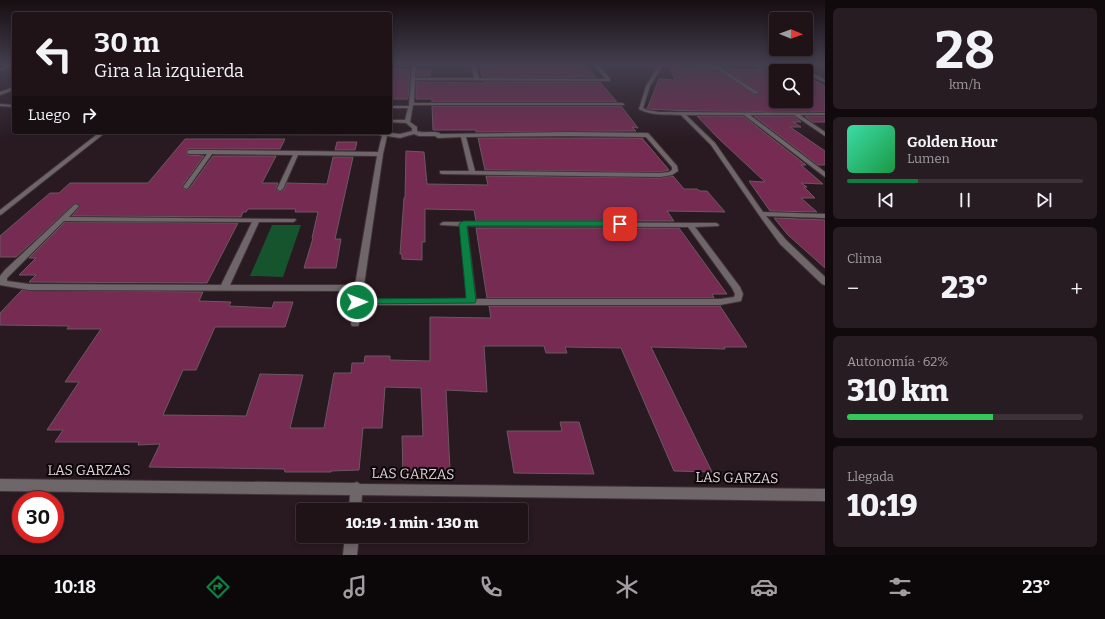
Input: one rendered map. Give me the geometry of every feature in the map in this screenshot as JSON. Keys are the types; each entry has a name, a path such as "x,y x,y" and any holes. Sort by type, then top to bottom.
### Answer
{"street":[{"path":"407,122 412,105 413,91"},
{"path":"646,91 641,108 646,111 675,117 693,124"},
{"path":"0,100 12,101"},
{"path":"392,106 622,104"},
{"path":"0,105 12,106"},
{"path":"659,113 825,114"},
{"path":"682,113 713,144 760,214 783,242 825,282"},
{"path":"746,114 825,175"},
{"path":"796,114 825,134"},
{"path":"392,121 407,122 415,128 414,132"},
{"path":"387,134 400,136 414,132 419,134 438,134 438,136 647,135 675,167 675,171 670,174 660,175 442,172"},
{"path":"0,213 100,134"},
{"path":"355,324 359,288 380,154 381,134"},
{"path":"463,136 472,172"},
{"path":"189,152 380,154"},
{"path":"186,187 211,152"},
{"path":"280,189 296,154"},
{"path":"76,206 8,272 3,278 3,283 29,287 359,288"},
{"path":"760,214 825,216"},
{"path":"63,219 292,220"},
{"path":"224,288 256,220"},
{"path":"443,224 716,225"},
{"path":"463,224 472,301"},
{"path":"357,302 720,302 738,298 739,294 736,287 690,225"},
{"name":"LAS GARZAS","path":"0,485 357,488 825,495"},
{"path":"356,503 357,488"},
{"path":"350,555 351,543"}],"green space":[{"path":"272,225 301,225 283,277 250,276"}],"building":[{"path":"392,91 409,91 408,99 392,99"},
{"path":"416,91 608,91 617,102 432,102 432,99 416,99"},
{"path":"654,91 749,91 755,95 760,93 757,91 769,91 769,108 813,108 813,91 825,91 825,112 691,111 647,109"},
{"path":"432,106 621,106 638,128 632,127 636,131 476,132 476,130 433,130"},
{"path":"697,116 743,116 806,165 801,165 823,184 801,183 807,187 804,187 815,198 801,198 817,212 770,211 749,181 765,182"},
{"path":"754,116 794,116 801,122 793,122 801,127 790,127 825,151 825,165 818,165"},
{"path":"805,116 825,116 825,122 812,122"},
{"path":"478,138 642,138 669,170 660,172 485,170"},
{"path":"185,139 285,139 280,149 188,149 185,152 188,155 204,156 182,186 185,190 189,189 213,156 276,156 262,183 278,183 276,189 279,192 284,190 287,183 327,184 333,157 353,157 335,239 341,239 336,268 304,268 313,238 318,212 295,212 296,209 248,209 246,212 243,212 241,217 72,216 80,206 75,203 16,257 0,257 0,236 50,193 59,193 70,183 148,183"},
{"path":"337,142 357,142 355,150 335,150"},
{"path":"406,151 424,152 427,184 488,185 486,176 660,178 673,176 684,189 707,191 725,212 667,211 674,221 476,221 474,210 425,209 425,242 422,242 422,260 402,259 402,254 400,254 405,198"},
{"path":"774,218 825,220 825,268 788,235"},
{"path":"65,222 238,223 207,283 29,282 36,275 19,275 36,258 29,258"},
{"path":"476,228 679,228 727,294 712,294 714,298 487,298"},
{"path":"22,290 203,292 199,301 231,302 229,306 272,308 274,302 293,302 285,327 215,327 196,370 183,370 163,415 246,416 260,374 303,375 290,428 324,428 334,373 351,373 352,363 364,363 365,356 390,356 390,360 430,361 430,317 491,318 489,306 720,306 747,347 724,347 725,349 651,347 712,472 674,471 621,348 565,347 567,353 546,353 544,346 484,346 487,392 446,390 450,470 426,470 427,475 403,476 402,436 423,436 421,388 385,387 382,428 363,428 359,470 331,472 285,472 284,469 149,467 160,444 138,445 139,442 55,442 63,430 47,430 79,382 65,382 101,329 67,329 69,326 0,325 0,313"},
{"path":"560,422 579,422 594,474 514,473 507,431 562,431"}],"route":[{"path":"357,302 472,301 463,224 620,224"}]}
